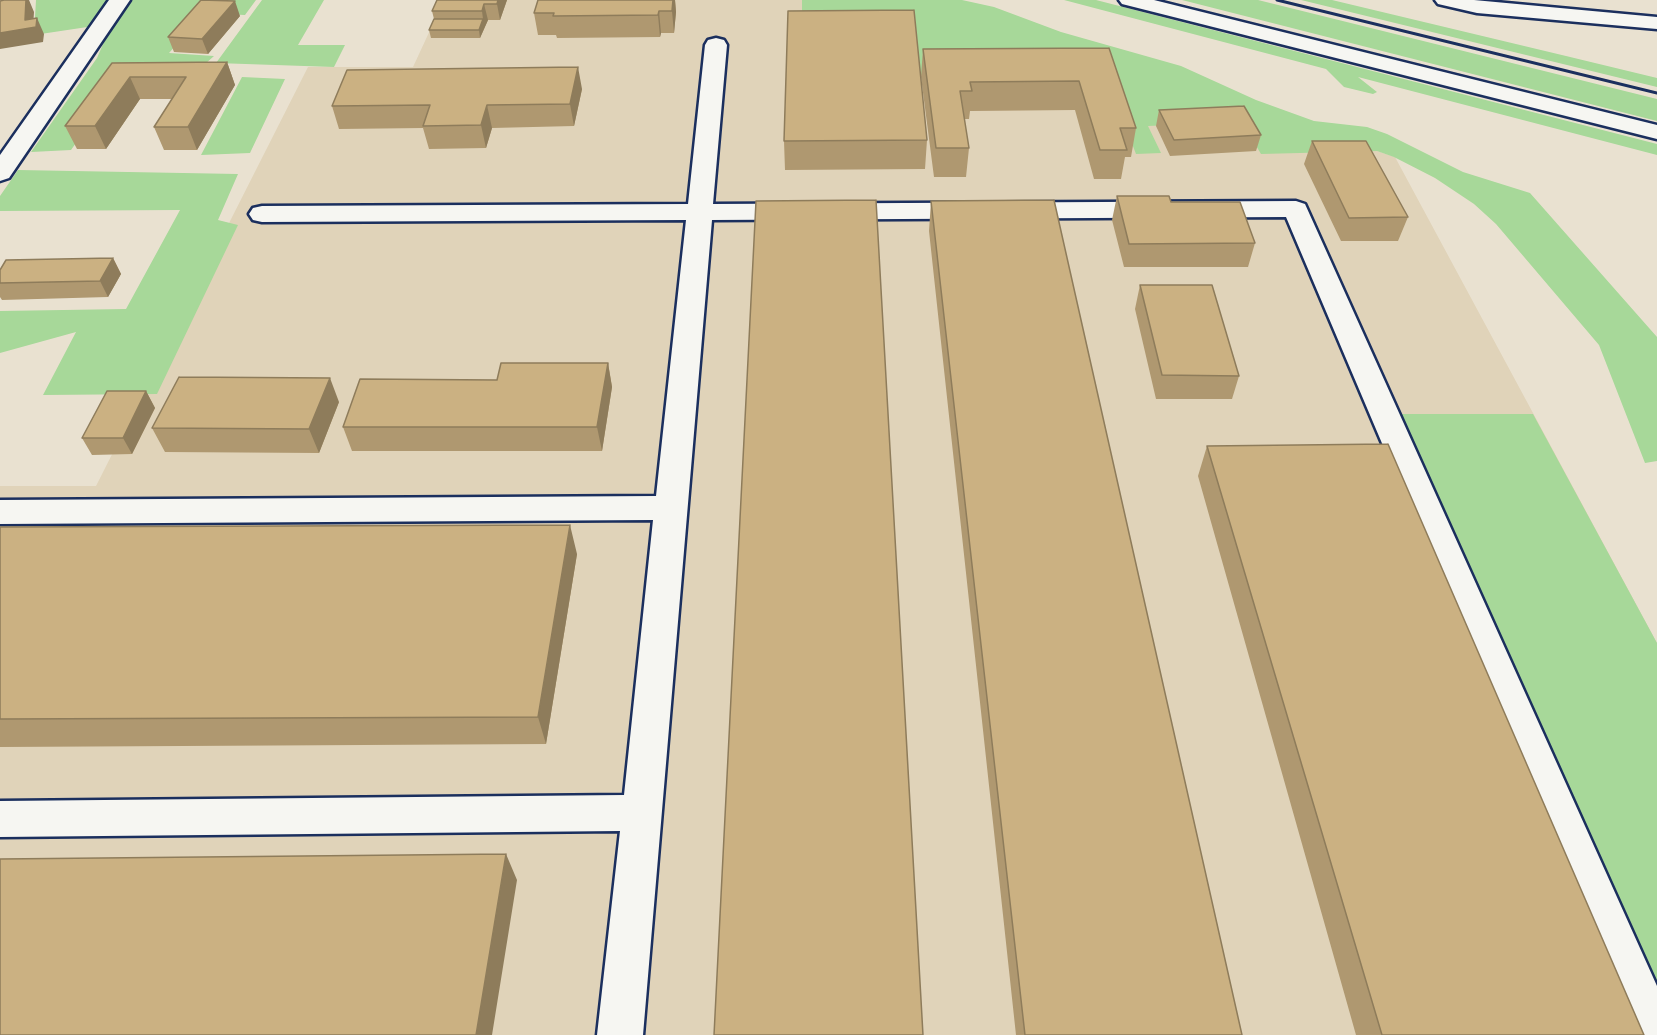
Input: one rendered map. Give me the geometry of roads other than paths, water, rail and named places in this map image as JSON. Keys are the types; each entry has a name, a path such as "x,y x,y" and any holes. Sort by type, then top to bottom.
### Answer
{"street":[{"path":"0,173 120,0"},
{"path":"1129,0 1657,132"},
{"path":"1445,0 1476,7 1657,23"},
{"path":"620,1035 716,45"},
{"path":"262,214 1296,209 1656,1035"},
{"path":"0,512 671,508"},
{"path":"0,819 642,813"}],"railway":[{"path":"1277,0 1657,93"}]}
